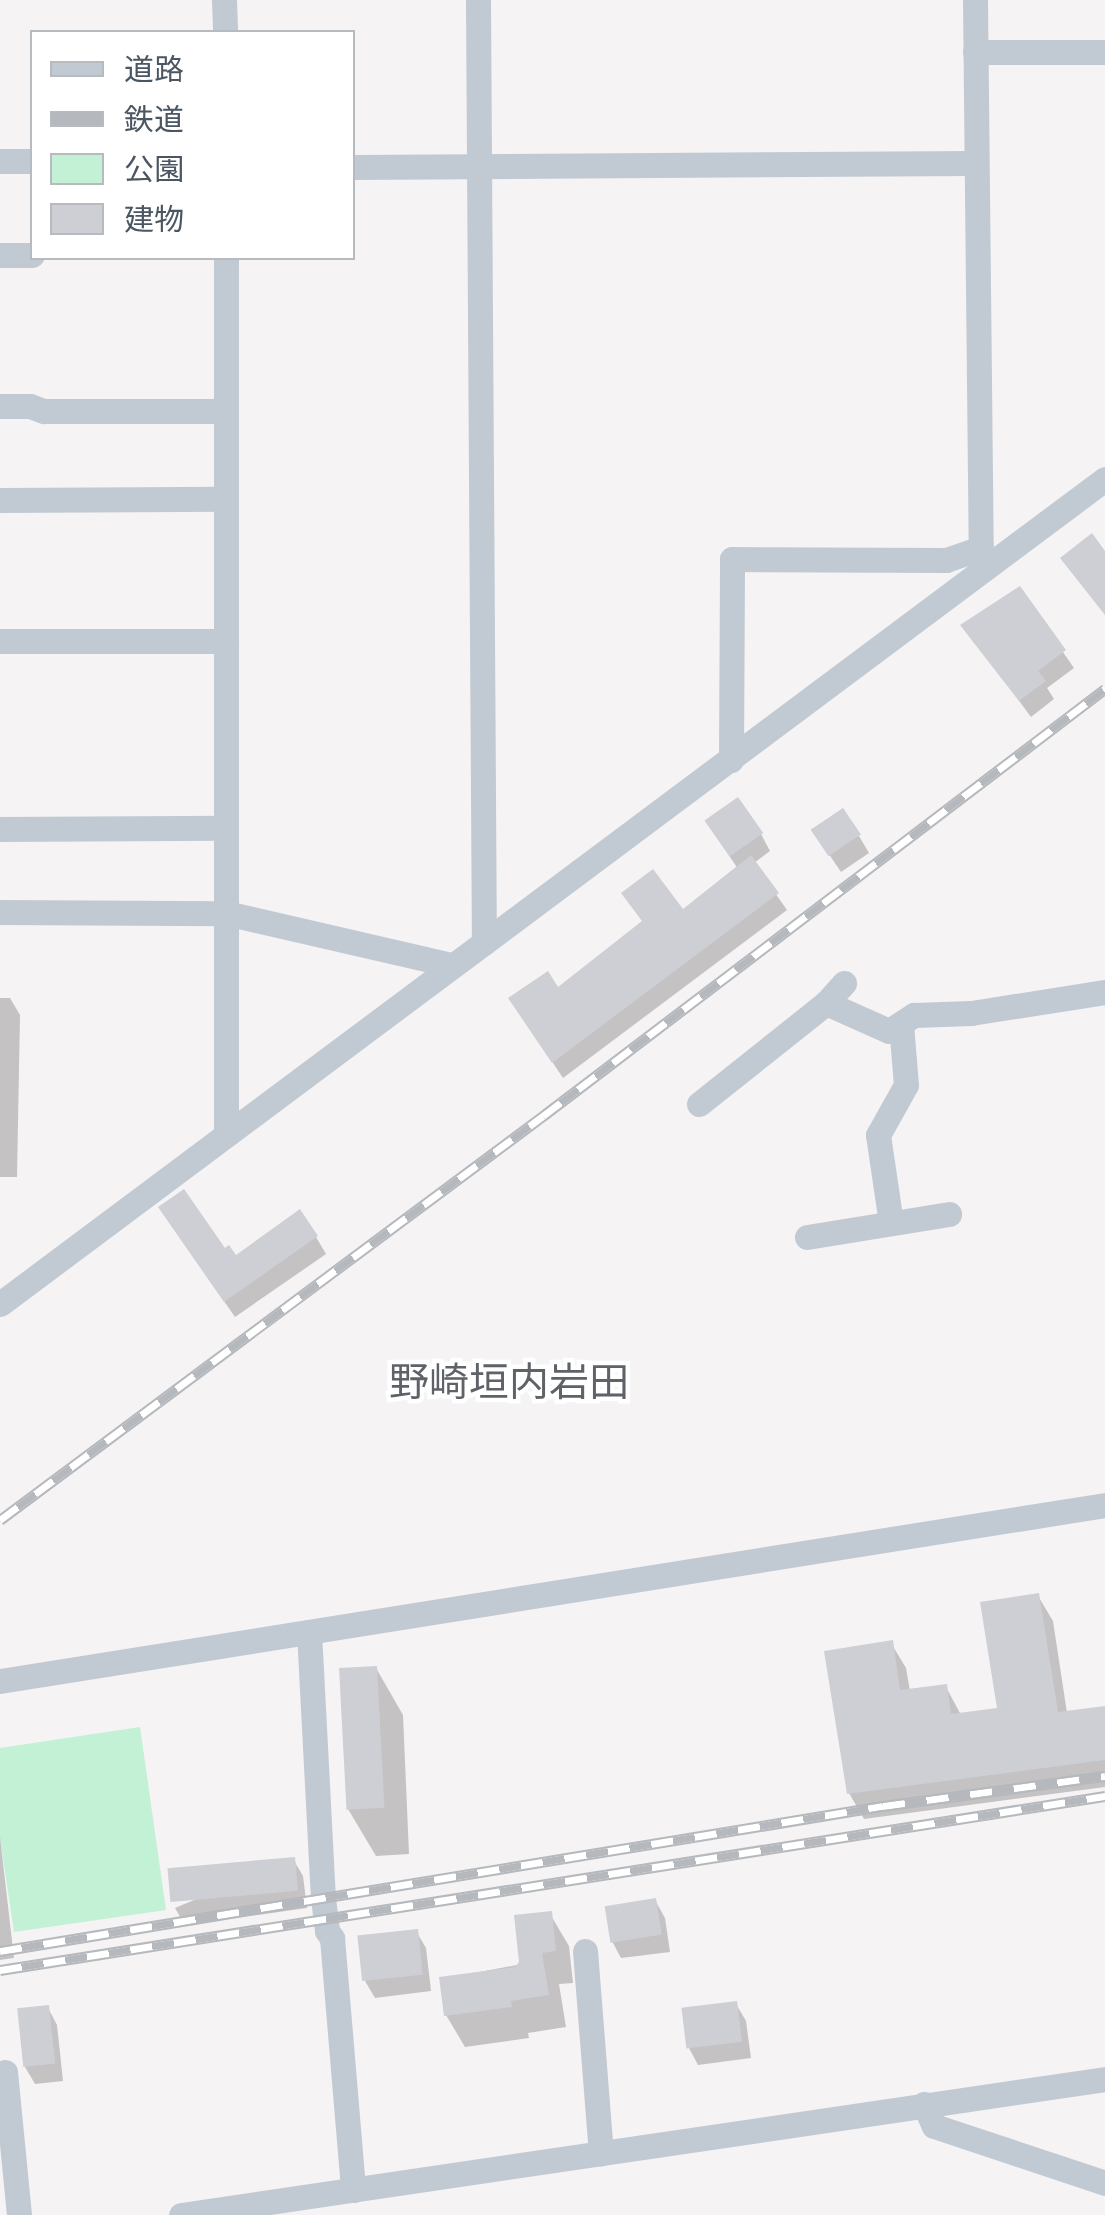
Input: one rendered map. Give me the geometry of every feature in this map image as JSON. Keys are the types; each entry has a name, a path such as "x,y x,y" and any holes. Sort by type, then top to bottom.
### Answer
{"street":[{"path":"224,0 225,30"},
{"path":"478,0 484,942"},
{"path":"975,0 981,560"},
{"path":"975,52 1105,52"},
{"path":"0,162 30,161"},
{"path":"355,168 975,163"},
{"path":"0,255 30,255"},
{"path":"226,260 226,1134"},
{"path":"0,406 44,410 226,410"},
{"path":"0,1304 730,760 981,560 1105,479"},
{"path":"0,500 226,499"},
{"path":"730,760 732,559 981,560"},
{"path":"0,641 226,641"},
{"path":"0,828 226,828"},
{"path":"0,912 226,912 452,965"},
{"path":"698,1104 826,1003 844,983"},
{"path":"826,1003 889,1031 914,1016 971,1012 1105,992"},
{"path":"891,1223 878,1135 906,1085 901,1024"},
{"path":"807,1236 949,1214"},
{"path":"0,1681 1105,1504"},
{"path":"309,1632 323,1898 327,1932 332,1938 353,2190"},
{"path":"585,1951 601,2153"},
{"path":"5,2072 19,2215"},
{"path":"181,2215 1105,2079"},
{"path":"924,2104 934,2126 1105,2183"}],"green space":[{"path":"140,1727 166,1910 14,1932 0,1838 0,1748"}],"building":[{"path":"1092,533 1105,551 1105,615 1060,558"},
{"path":"1020,586 1066,650 1038,671 1046,681 1019,701 960,625"},
{"path":"738,797 763,833 730,857 704,821"},
{"path":"843,808 861,835 829,856 811,830"},
{"path":"751,855 779,893 552,1063 508,998 548,971 558,987 642,921 621,893 653,869 683,909"},
{"path":"184,1189 225,1248 229,1245 236,1255 300,1209 318,1236 224,1302 158,1207"},
{"path":"1039,1593 1058,1712 1105,1706 1105,1760 847,1794 824,1651 893,1640 900,1690 947,1684 951,1714 997,1708 980,1602"},
{"path":"377,1666 384,1808 346,1810 339,1668"},
{"path":"295,1857 298,1891 170,1902 167,1868"},
{"path":"656,1898 662,1935 610,1943 605,1906"},
{"path":"552,1911 556,1951 542,1953 549,1995 511,2001 512,2007 444,2016 439,1977 515,1967 519,1962 514,1915"},
{"path":"418,1929 423,1975 362,1981 357,1935"},
{"path":"737,2001 742,2042 686,2049 681,2008"},
{"path":"49,2005 55,2064 23,2067 17,2008"}],"railway":[{"path":"0,1520 543,1116 1105,689"},
{"path":"0,1951 883,1806 1105,1776"},
{"path":"0,1970 1105,1796"}],"district":[{"name":"野崎垣内岩田","path":"509,1382"}]}
